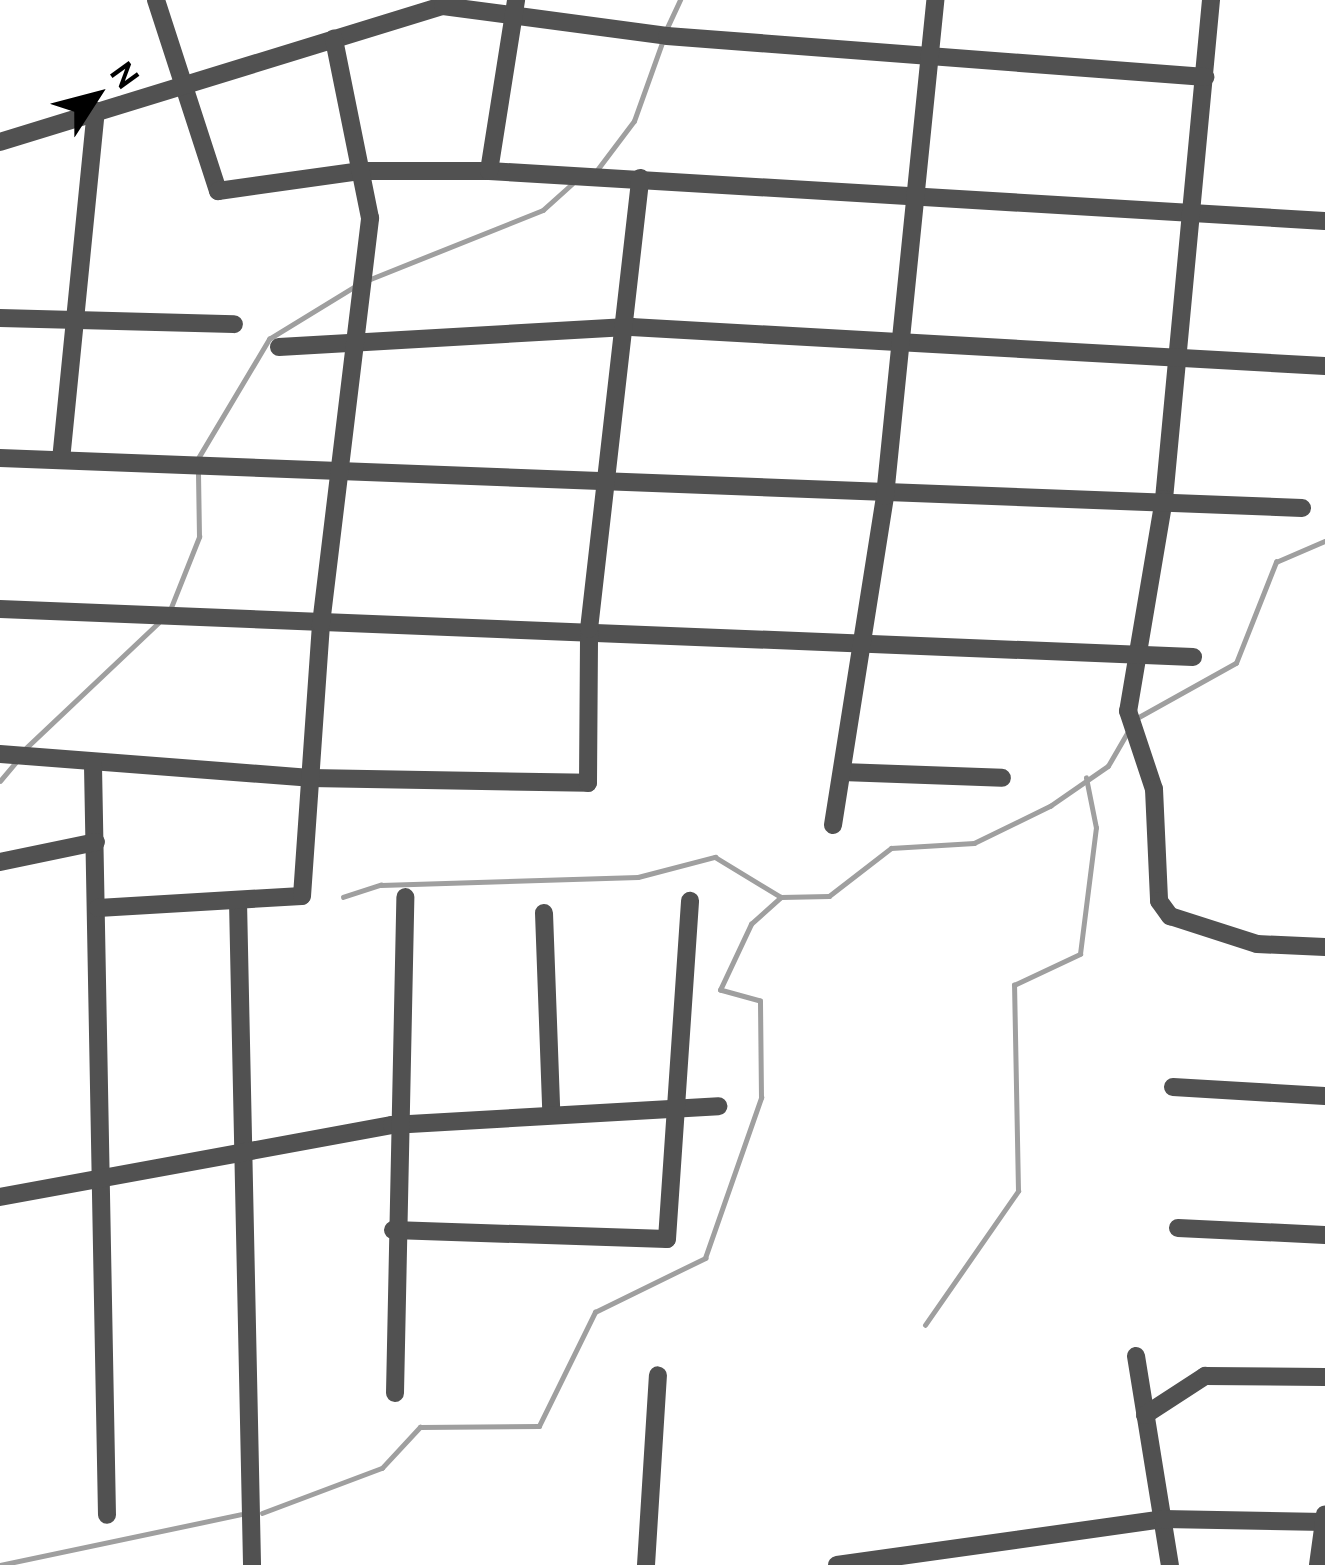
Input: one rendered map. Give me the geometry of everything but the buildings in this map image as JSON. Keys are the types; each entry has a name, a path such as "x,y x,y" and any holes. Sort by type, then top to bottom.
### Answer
{"street":[{"path":"156,0 218,191 360,171 490,171 640,178 914,205 1325,220"},
{"path":"833,825 885,496 935,0"},
{"path":"1211,0 1171,359 1164,499 1137,650 1133,721 1170,916 1257,944 1325,947"},
{"path":"0,142 443,6 515,9 663,36 1205,76"},
{"path":"490,171 515,9"},
{"path":"98,908 302,896 320,624 370,218 334,39"},
{"path":"61,460 70,318 96,111"},
{"path":"15,757 310,778 589,783 589,628 631,327 640,178"},
{"path":"0,318 234,324"},
{"path":"279,347 631,327 899,349 1325,366"},
{"path":"0,458 885,496 1164,499 1302,508"},
{"path":"0,609 320,624 865,638 1137,650 1193,657"},
{"path":"93,766 107,1515"},
{"path":"842,772 1002,778"},
{"path":"0,862 97,842"},
{"path":"395,1393 392,1125 405,897"},
{"path":"238,901 250,1151 253,1565"},
{"path":"393,1230 667,1240 682,1107 690,901"},
{"path":"544,913 551,1108"},
{"path":"1173,1087 1325,1096"},
{"path":"0,1197 392,1125 551,1108 718,1106"},
{"path":"1178,1228 1325,1235"},
{"path":"1136,1356 1170,1565"},
{"path":"646,1565 658,1375"},
{"path":"1145,1415 1205,1376 1325,1377"},
{"path":"837,1565 1163,1519 1325,1519 1318,1565"}],"waterway":[{"path":"666,30 680,0"},
{"path":"597,170 634,121 663,40"},
{"path":"368,280 543,210 572,184"},
{"path":"197,460 269,339 357,285"},
{"path":"170,610 199,537 198,471"},
{"path":"1137,718 1236,663 1276,562 1325,541"},
{"path":"26,748 158,623"},
{"path":"262,1513 382,1468 420,1427 539,1426 595,1312 705,1258 761,1098 760,1001 720,990 751,924 781,897 829,896 891,848 974,843 1050,806 1108,766 1128,732"},
{"path":"0,781 16,762"},
{"path":"925,1325 1018,1191 1014,985 1080,954 1096,828 1086,778"},
{"path":"343,897 381,885 638,877 715,857 781,897"},
{"path":"0,1565 241,1514"}]}
